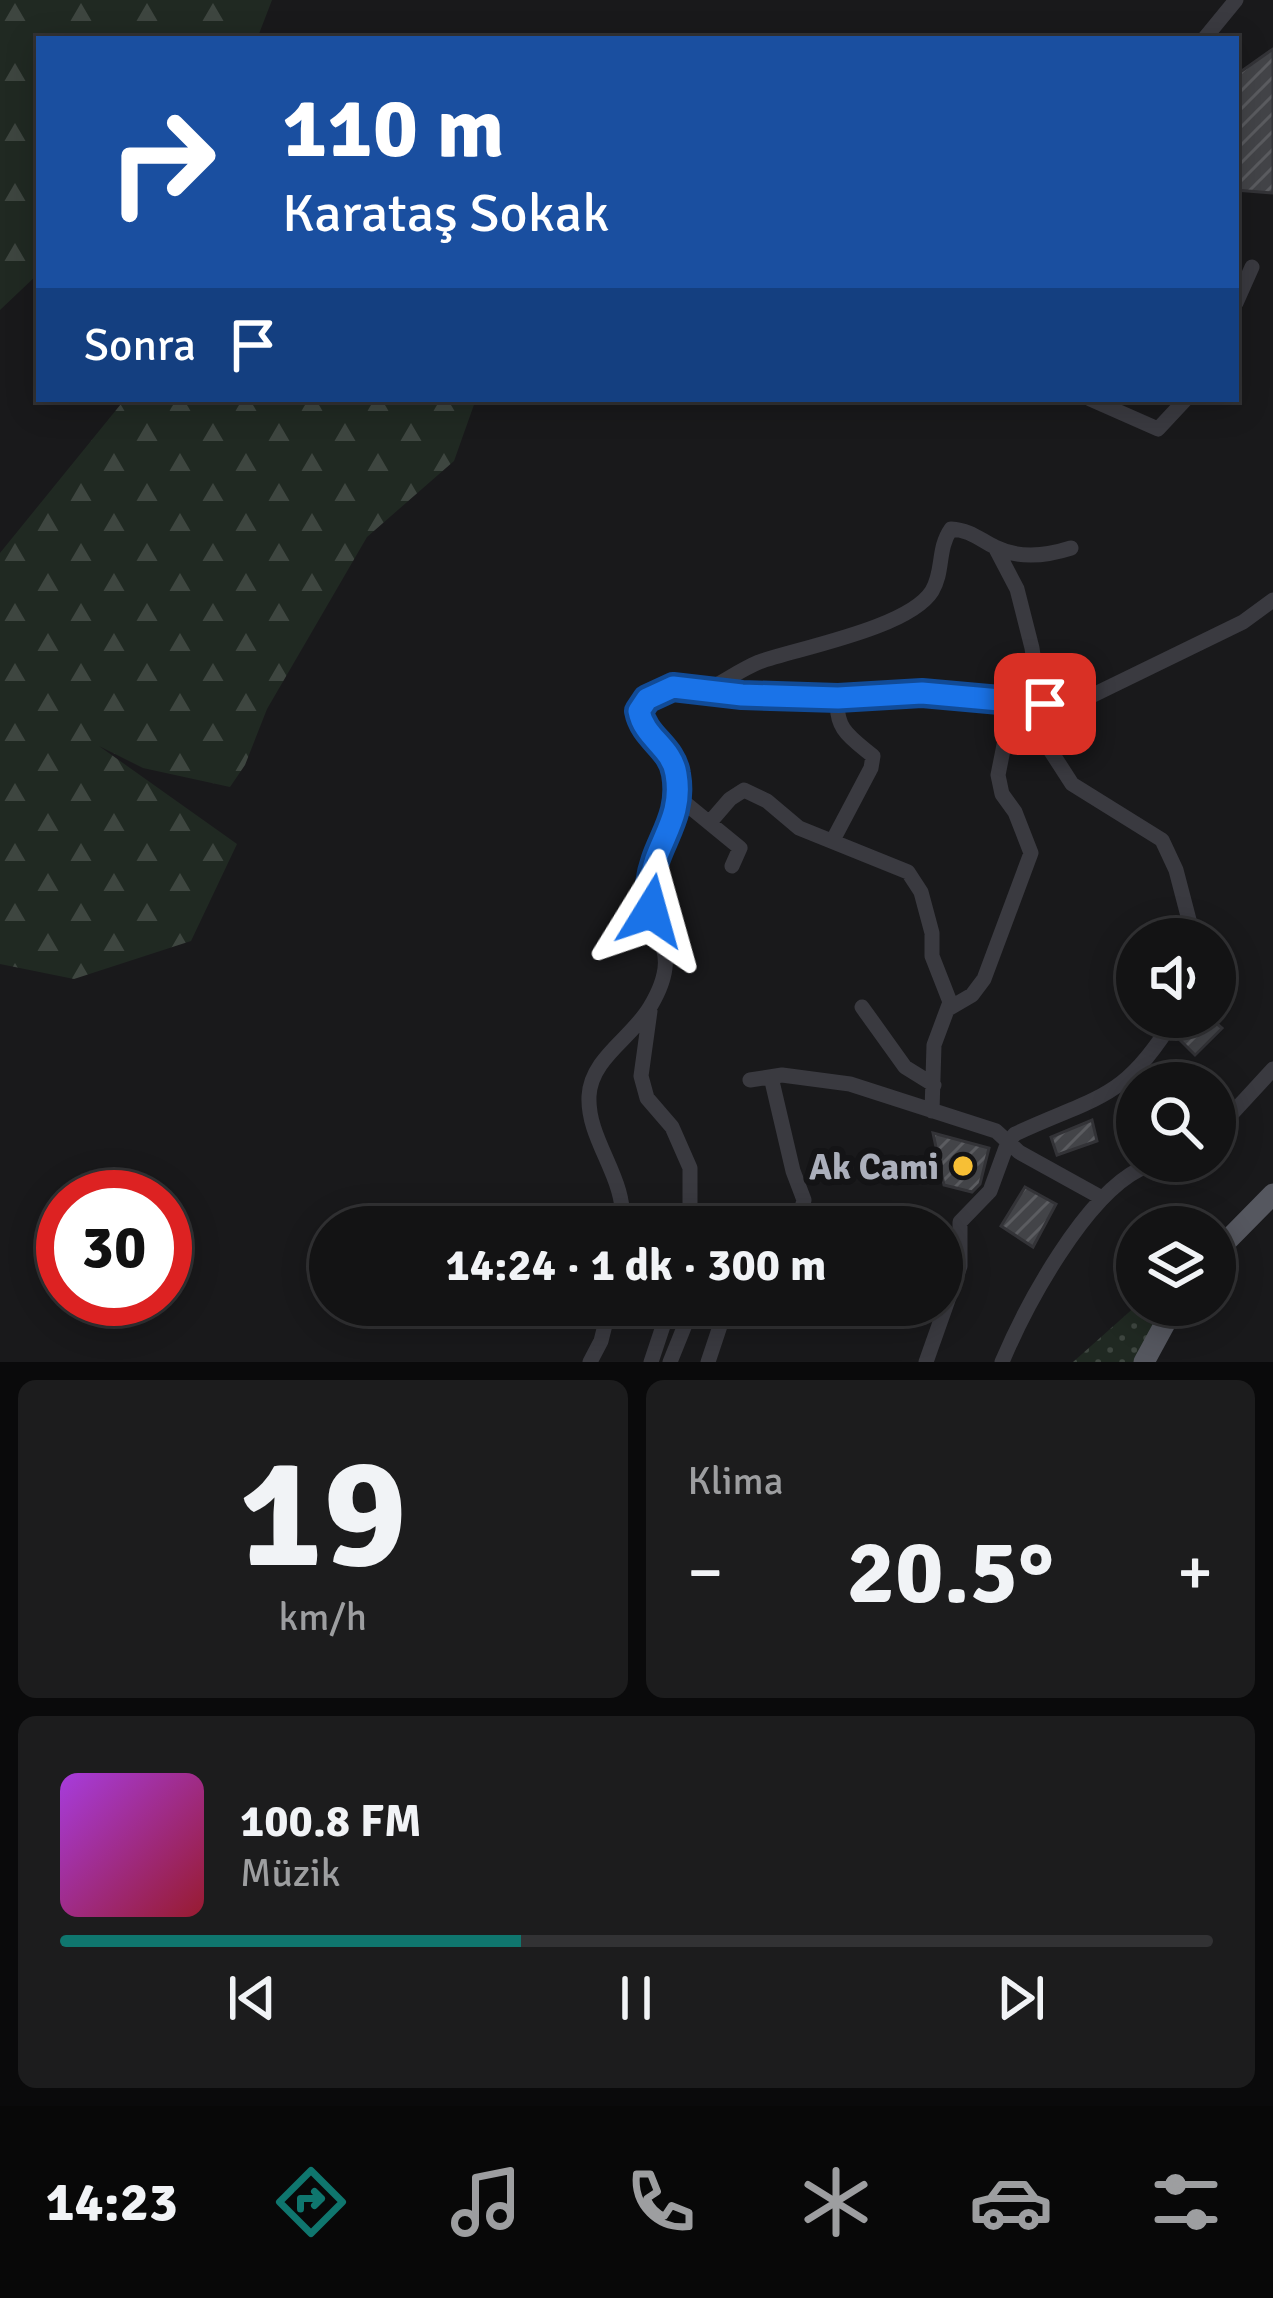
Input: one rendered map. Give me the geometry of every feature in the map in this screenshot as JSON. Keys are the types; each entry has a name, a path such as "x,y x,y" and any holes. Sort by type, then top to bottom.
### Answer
{"main road":[{"path":"1236,1232 1273,1194"},
{"path":"1144,1362 1164,1326"}],"street":[{"path":"1206,36 1236,0"},
{"path":"1239,296 1252,267"},
{"path":"1097,402 1158,429 1183,402"},
{"path":"706,691 759,662 831,644 913,608 931,594 943,541 951,529 966,530 995,547 1046,556 1070,548"},
{"path":"995,547 1017,589 1032,648 1036,684 1045,704 1043,739 1072,784 1162,840 1189,918"},
{"path":"690,1206 690,1168 672,1127 647,1098 641,1076 650,1008 668,961 664,938 651,911 650,881 679,798 671,755 642,725 639,711 647,699 673,687 838,698 922,693 1045,704 1087,698 1243,622 1273,600"},
{"path":"833,840 873,757 842,731 836,716 838,698"},
{"path":"948,1010 972,995 984,979 1030,853 998,775 1013,700"},
{"path":"711,821 744,790 767,801 800,828 908,872 922,892 932,956 950,1002 934,1045 932,1111"},
{"path":"679,798 740,848 732,866"},
{"path":"862,1006 905,1067 934,1085"},
{"path":"620,1206 618,1179 596,1130 590,1088 592,1075 650,1008"},
{"path":"926,1362 960,1266 960,1222 990,1191 1008,1142 1016,1134 1101,1100 1125,1084 1163,1038"},
{"path":"1236,1110 1273,1070"},
{"path":"750,1080 771,1077 850,1084 996,1130 1019,1152 1102,1198"},
{"path":"771,1077 803,1206"},
{"path":"1002,1362 1071,1236 1102,1198 1123,1182"},
{"path":"590,1362 605,1326"},
{"path":"651,1362 663,1326"},
{"path":"670,1362 685,1326"},
{"path":"708,1362 720,1326"}],"green space":[{"path":"0,0 272,0 258,36 36,36 36,276 0,310"},
{"path":"123,402 475,402 454,461 367,537 267,709 245,765 230,787 143,768 99,746 237,844 191,941 74,979 0,964 0,553"},
{"path":"1116,1324 1154,1326 1134,1362 1073,1362"}],"building":[{"path":"1273,49 1273,193 1239,190 1239,73"},
{"path":"1182,1038 1212,1038 1195,1055"},
{"path":"1092,1120 1097,1141 1057,1155 1051,1137"},
{"name":"Ak Cami","path":"933,1133 989,1148 980,1184 972,1192 944,1185"},
{"path":"1025,1187 1056,1204 1033,1247 1001,1226"}],"place":[{"name":"Ak Cami","path":"963,1166"}],"route":[{"path":"651,911 650,881 679,798 671,755 642,725 639,711 647,699 673,687 838,698 961,694 1045,704"}]}
